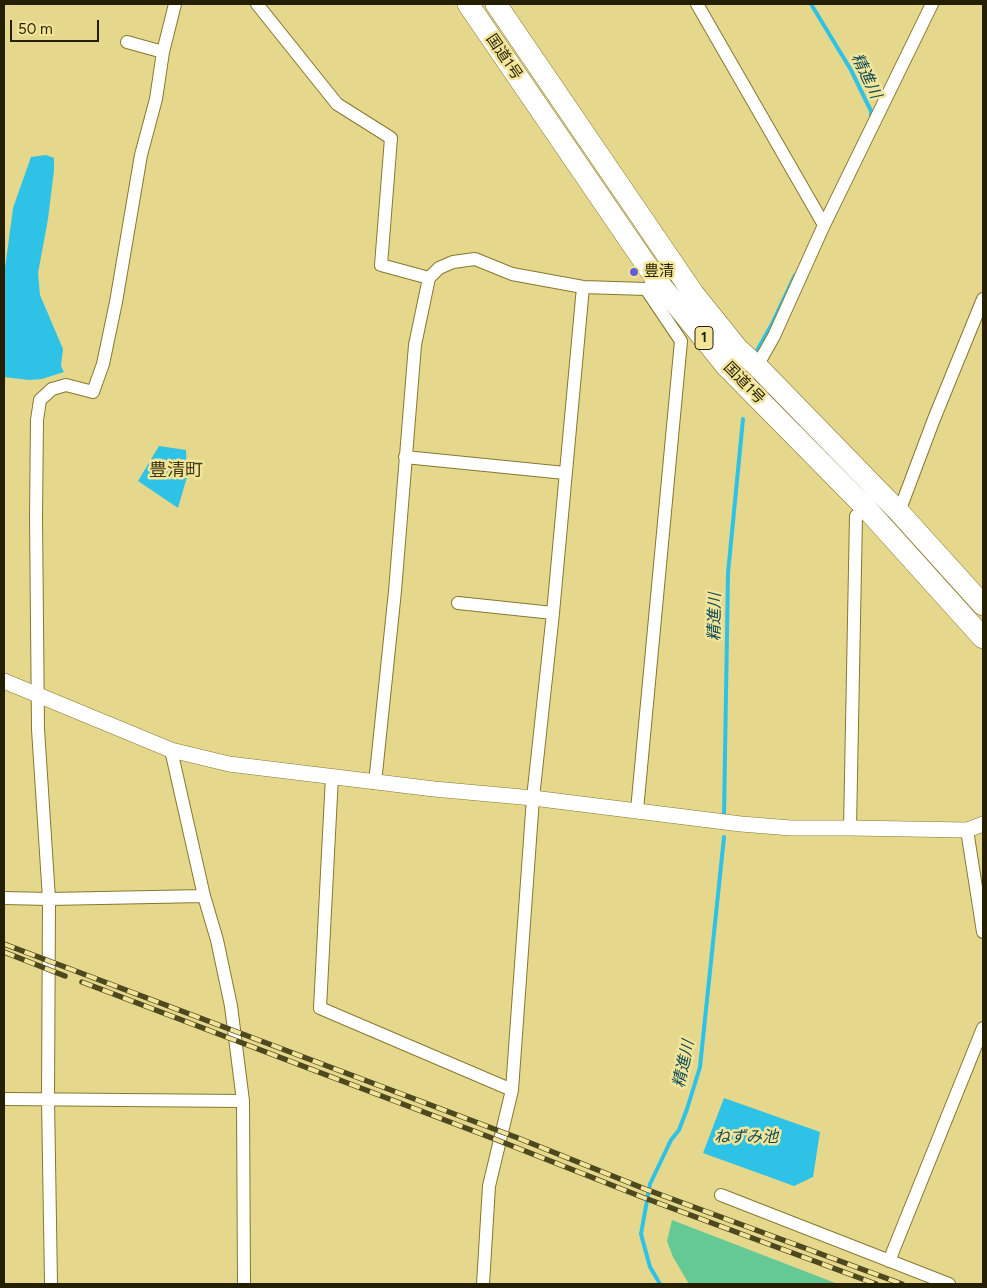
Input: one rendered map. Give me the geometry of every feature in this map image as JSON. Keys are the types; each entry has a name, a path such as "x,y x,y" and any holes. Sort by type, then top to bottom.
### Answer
{"highway":[{"name":"国道1号","path":"468,4 652,286 726,366 864,507 983,638"},
{"name":"国道1号","path":"496,4 693,293 738,349 757,366 899,512 983,605"}],"street":[{"path":"51,1284 48,1098 49,899 38,729 37,420 40,400 52,388 66,385 93,392 103,364 116,302 141,155 156,99 163,52 175,4"},
{"path":"257,4 336,104 391,138 381,265 429,278"},
{"path":"698,4 824,225"},
{"path":"757,366 774,336 824,225 932,4"},
{"path":"127,42 163,52"},
{"path":"375,783 415,345 429,278 439,268 453,262 475,260 512,274 583,287 652,286 681,341 637,810"},
{"path":"483,1284 489,1186 512,1090 533,798 553,613 583,287"},
{"path":"899,512 983,298"},
{"path":"405,457 565,473"},
{"path":"850,828 856,516 864,507"},
{"path":"458,603 553,613"},
{"path":"4,681 171,750 229,764 434,790 533,798 741,824 791,828 967,830 983,824"},
{"path":"171,750 231,1006 243,1101 244,1284"},
{"path":"332,776 320,1008 512,1090"},
{"path":"967,830 983,932"},
{"path":"4,898 204,896"},
{"path":"888,1261 983,1028"},
{"path":"4,1099 243,1101"},
{"path":"721,1195 949,1284"}],"green space":[{"path":"672,1220 838,1284 689,1284 673,1257 667,1241"}],"water":[{"path":"46,155 54,158 54,170 48,219 38,273 40,295 63,349 61,366 64,372 42,379 29,380 4,377 4,276 13,208 31,157"},
{"path":"159,446 186,450 187,477 178,508 138,481"},
{"name":"ねずみ池","path":"724,1098 820,1132 813,1177 794,1186 703,1153"}],"waterway":[{"name":"精進川","path":"811,4 851,70 871,111 871,118"},
{"name":"精進川","path":"755,354 772,324 795,275"},
{"name":"精進川","path":"724,816 728,573 743,419"},
{"name":"精進川","path":"660,1284 650,1267 641,1234 650,1184 671,1140 679,1130 700,1067 724,837"}],"railway":[{"path":"4,944 518,1138 645,1189 902,1284"},
{"path":"4,952 65,976"},
{"path":"82,982 642,1197 876,1284"}],"place":[{"name":"豊清","path":"634,272"}],"district":[{"name":"豊清町","path":"176,471"}]}
